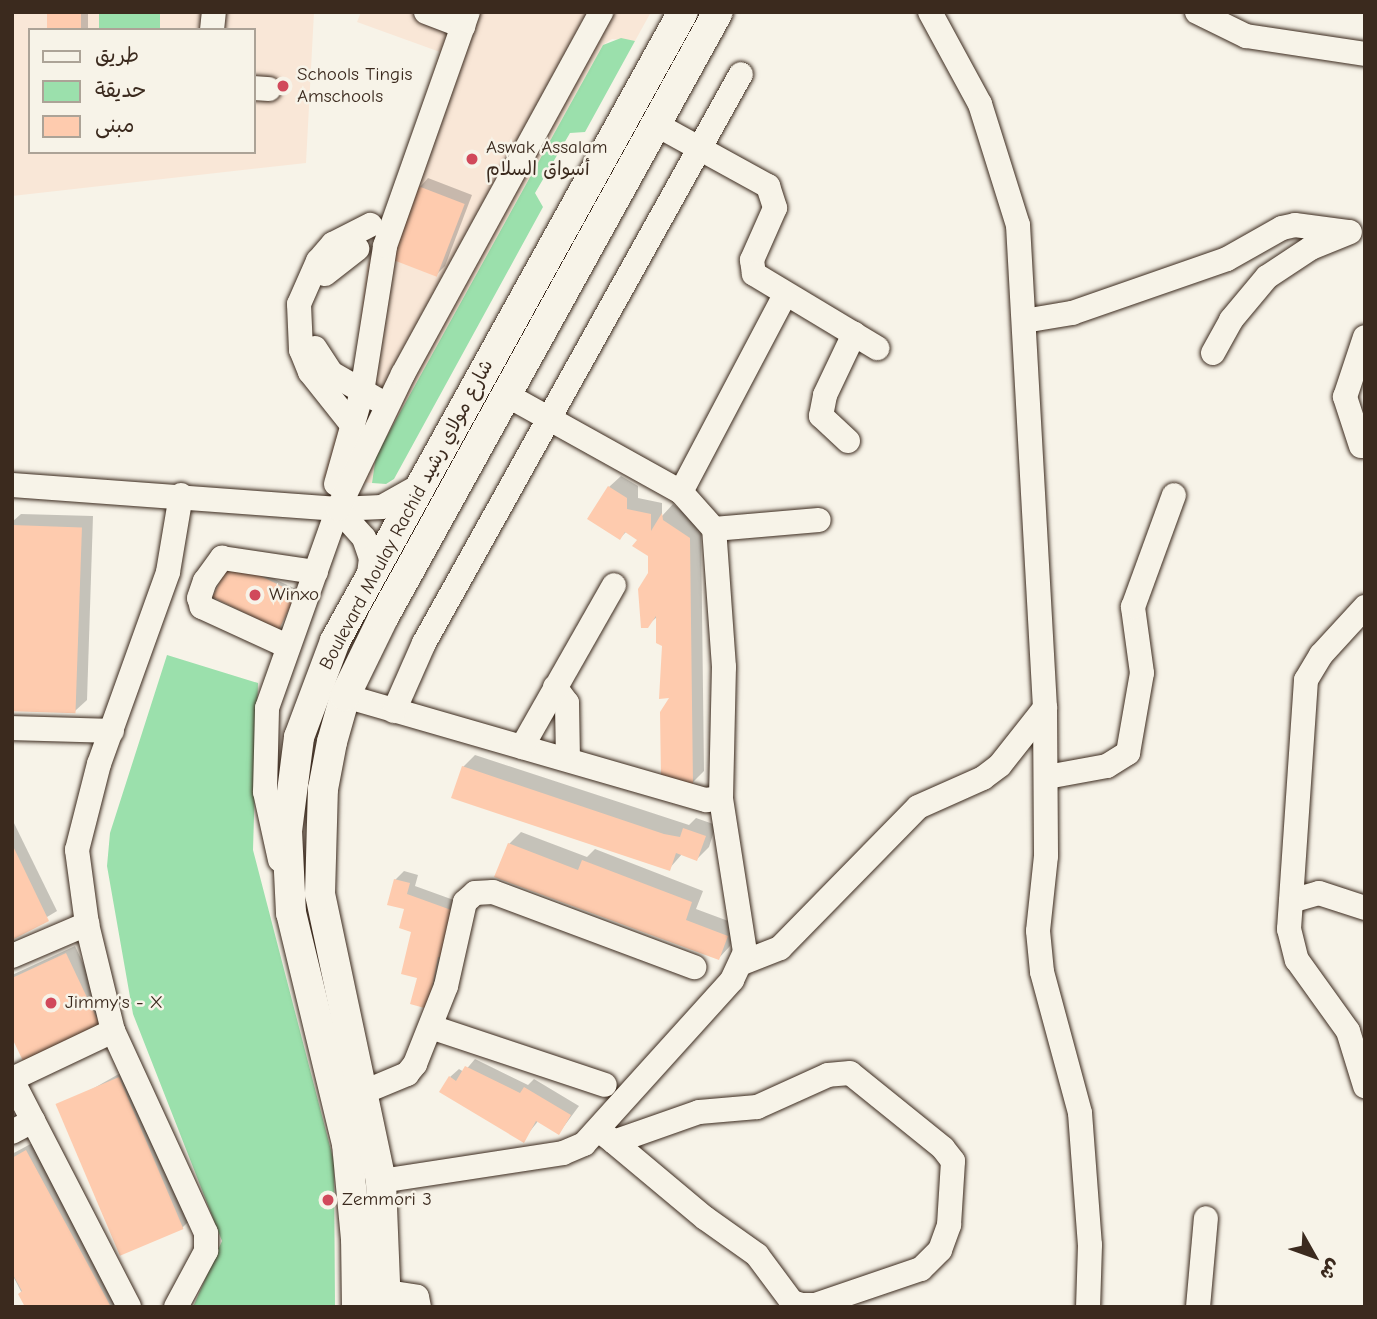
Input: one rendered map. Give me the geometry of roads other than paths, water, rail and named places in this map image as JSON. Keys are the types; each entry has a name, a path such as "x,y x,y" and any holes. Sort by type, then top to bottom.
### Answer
{"main road":[{"name":"Boulevard Moulay Rachid شارع مولاي رشيد","path":"357,1307 356,1239 346,1144 291,913 287,831 299,737 335,641 683,12"},
{"name":"Boulevard Moulay Rachid شارع مولاي رشيد","path":"386,1300 382,1181 320,894 323,789 345,696 718,12"}],"street":[{"path":"291,913 265,792 267,708 287,646 316,572 334,508 362,392 383,253 465,19 426,12"},
{"path":"334,508 601,12"},
{"path":"930,12 960,62 995,142 1018,225 1047,778 1038,931 1042,972 1080,1112 1090,1245 1088,1307"},
{"path":"1197,12 1246,36 1365,54"},
{"path":"394,712 424,643 704,149 741,74"},
{"path":"657,125 761,180 772,192 775,208 751,265 757,277 877,348"},
{"path":"353,426 310,372 301,350 299,304 318,261 353,230 370,225"},
{"path":"1024,321 1072,313 1227,259 1282,228 1295,225 1356,232"},
{"path":"1213,353 1231,320 1267,277 1289,260 1356,232"},
{"path":"357,249 327,271 314,295 309,323 319,358 331,373 388,404"},
{"path":"681,492 785,295"},
{"path":"848,441 821,416 854,334"},
{"path":"1362,446 1345,397 1365,337"},
{"path":"507,395 681,492 713,529 724,667 721,798 744,934 742,963 732,980 607,1137"},
{"path":"12,485 334,508 382,507 422,484"},
{"path":"176,1307 206,1251 206,1233 113,1031 87,925 77,850 112,731 168,572 181,495"},
{"path":"1047,778 1107,766 1128,753 1138,711 1143,664 1133,607 1174,495"},
{"path":"334,508 364,538 371,558 368,582"},
{"path":"713,529 819,520"},
{"path":"287,646 202,607 199,598 205,581 215,561 222,558 316,572"},
{"path":"168,572 205,581"},
{"path":"523,747 614,585"},
{"path":"1365,607 1321,655 1306,680 1291,901 1291,948 1348,1031 1365,1086"},
{"path":"555,687 568,703 568,759"},
{"path":"345,696 706,800 721,798"},
{"path":"742,963 780,948 918,807 983,778 1000,765 1045,708"},
{"path":"12,728 112,731"},
{"path":"364,1092 407,1074 431,1027 465,902 481,891 694,967"},
{"path":"1291,901 1319,893 1365,908"},
{"path":"12,956 87,925"},
{"path":"431,1027 605,1085"},
{"path":"113,1031 12,1080 23,1127 129,1307"},
{"path":"382,1181 563,1153 607,1137 699,1112 757,1107 828,1075 850,1073 871,1086 953,1161 949,1225 940,1251 921,1269 815,1305 801,1305 792,1301 757,1255 607,1137"},
{"path":"1198,1307 1206,1218"},
{"path":"386,1300 416,1297 419,1307"}],"place":[{"name":"Schools Tingis Amschools","path":"283,86"},
{"name":"Aswak Assalam أسواق السلام","path":"472,159"},
{"name":"Winxo","path":"255,595"},
{"name":"Jimmy's - X","path":"51,1003"},
{"name":"Zemmori 3","path":"328,1200"}]}
